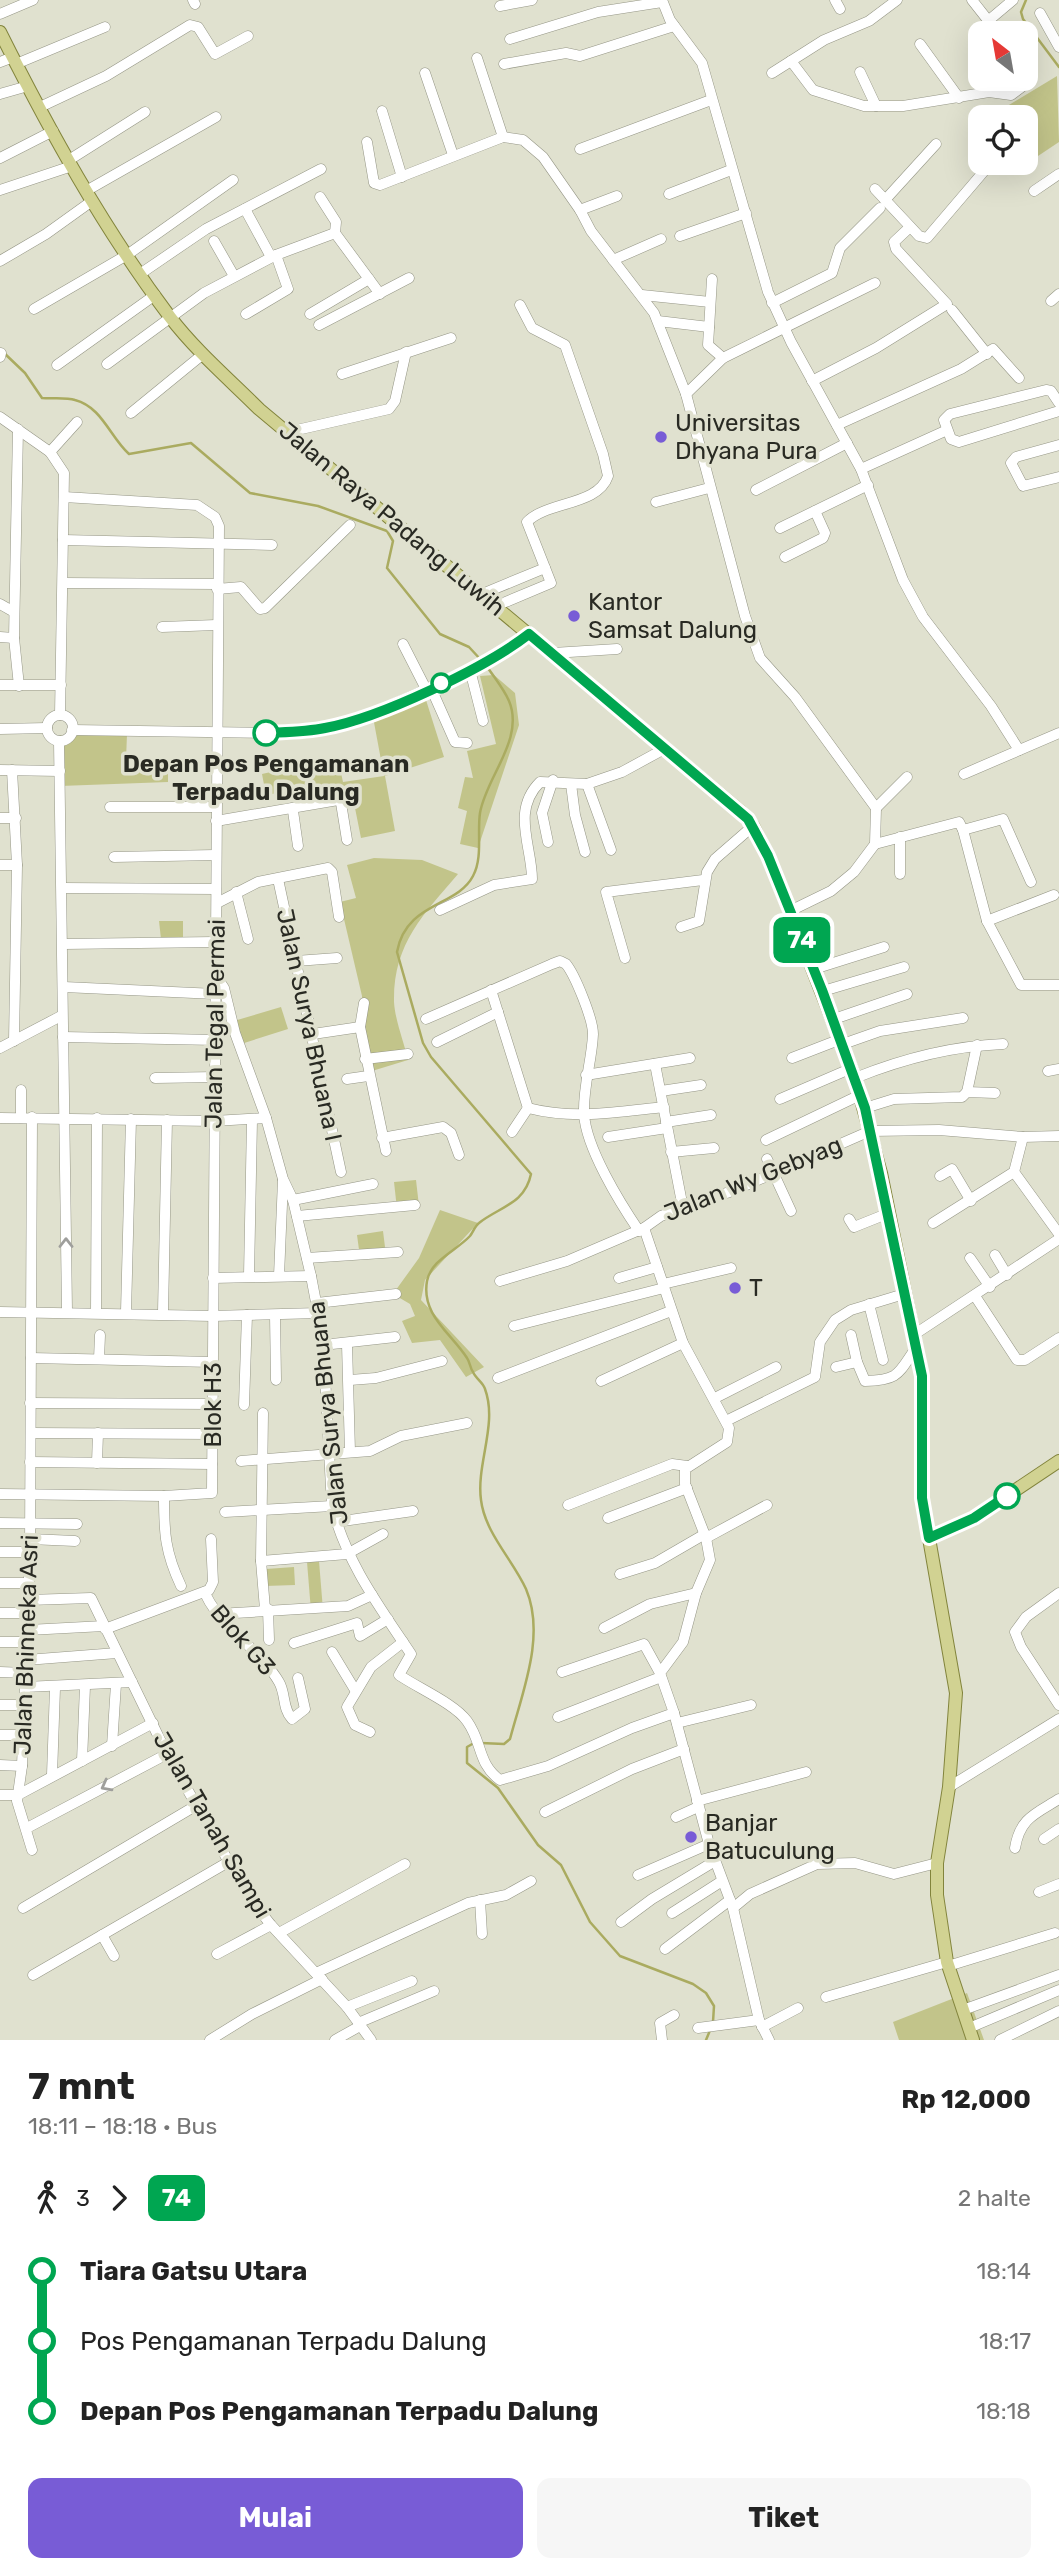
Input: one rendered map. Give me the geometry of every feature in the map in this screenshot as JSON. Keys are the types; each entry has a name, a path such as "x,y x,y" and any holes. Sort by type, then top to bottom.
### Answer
{"main road":[{"name":"Jalan Raya Padang Luwih","path":"0,32 10,61 40,107 89,196 139,274 202,355 288,432 666,748 753,825 834,1018 863,1101 922,1376 922,1498 957,1693 949,1787 937,1863 937,1895 948,1964 971,2034"},
{"path":"929,1538 974,1518 1059,1461"}],"street":[{"path":"0,14 33,0"},
{"path":"500,6 532,0"},
{"path":"772,73 824,40 869,22 897,0"},
{"path":"972,0 988,21 1013,0"},
{"path":"510,39 597,12 662,1 674,26 702,63 731,170 772,303 861,469 903,580 918,607 1019,750"},
{"path":"1040,13 1059,47"},
{"path":"40,107 106,76 190,25 198,27 215,54 248,36"},
{"path":"504,64 566,53 574,56 587,54 674,26"},
{"path":"10,61 104,27"},
{"path":"920,44 959,99"},
{"path":"477,58 503,137"},
{"path":"791,61 808,85 819,94 876,106 959,99 982,93 1011,95 1019,91"},
{"path":"860,72 876,106"},
{"path":"425,73 453,155"},
{"path":"0,94 27,86"},
{"path":"580,149 711,100"},
{"path":"382,111 402,177"},
{"path":"0,190 71,163 145,112"},
{"path":"0,261 46,234 89,196 216,117"},
{"path":"0,158 53,131"},
{"path":"367,142 374,183 380,186 503,137 523,140 532,146 558,176 591,231 642,295 658,321 686,394 709,488 748,626 760,658 811,718 876,808 875,844"},
{"path":"772,303 832,273 840,248 936,144"},
{"path":"139,274 198,234 321,169"},
{"path":"669,194 731,170"},
{"path":"1034,191 1059,174"},
{"path":"875,189 882,204 919,236 927,238 981,175"},
{"path":"34,309 127,255 233,180"},
{"path":"580,210 617,195"},
{"path":"320,197 336,222 335,233 380,294"},
{"path":"245,209 273,256 288,289 246,314"},
{"path":"680,236 746,213"},
{"path":"812,381 876,348 947,304 896,249 894,242 910,227"},
{"path":"107,364 170,317 234,276 273,256 335,233"},
{"path":"613,260 661,239"},
{"path":"214,241 234,276"},
{"path":"319,325 410,278"},
{"path":"310,314 369,279"},
{"path":"712,279 708,347 723,358"},
{"path":"686,394 723,358 875,283"},
{"path":"57,365 155,295"},
{"path":"642,295 710,302"},
{"path":"496,606 551,583 527,522 539,513 596,491 606,482 608,470 565,345 532,328 520,305"},
{"path":"952,310 987,354"},
{"path":"658,321 709,327"},
{"path":"342,374 451,338"},
{"path":"837,425 961,369 995,350 1019,378"},
{"path":"288,432 389,409 395,401 406,352"},
{"path":"131,413 202,355"},
{"path":"1059,403 1049,390 1002,399 947,416 944,420 946,431 954,442 959,442 1059,411"},
{"path":"0,417 50,452 64,473 60,715"},
{"path":"50,452 77,422"},
{"path":"18,429 14,638 19,686"},
{"path":"861,469 946,431"},
{"path":"756,490 847,443"},
{"path":"1059,445 1016,457 1011,463 1023,486 1059,477"},
{"path":"780,528 868,485"},
{"path":"656,502 709,488"},
{"path":"64,497 197,505 217,520 219,542"},
{"path":"785,557 823,538 825,533 815,511"},
{"path":"63,583 242,587 260,609 265,608 351,525"},
{"path":"64,540 272,545"},
{"name":"Jalan Tegal Permai","path":"213,1316 217,1040 216,625 219,542"},
{"path":"482,593 545,568"},
{"path":"0,604 14,612"},
{"path":"162,627 216,625"},
{"path":"72,730 266,733 327,728 381,710 470,670 529,634"},
{"path":"0,638 14,638"},
{"path":"403,643 455,742 467,743"},
{"path":"553,653 617,649"},
{"path":"470,670 483,721"},
{"path":"0,685 61,685"},
{"path":"60,715 69,720 72,730 69,737 59,741 51,737 47,728 51,719 60,715"},
{"path":"0,729 47,728"},
{"path":"964,774 1059,733"},
{"path":"59,741 64,944 61,1016 66,1118 67,1311"},
{"path":"440,910 494,885 532,879 524,822 528,797 540,782 553,780 587,784 622,772 666,748"},
{"path":"0,770 60,771"},
{"path":"12,771 17,865 15,1041"},
{"path":"876,808 907,777"},
{"path":"548,842 542,813 553,780"},
{"path":"571,784 575,815 585,852"},
{"path":"587,784 611,850"},
{"path":"216,821 293,811 340,801 347,840"},
{"path":"110,807 215,807"},
{"path":"293,811 298,846"},
{"path":"0,818 16,818"},
{"path":"964,830 1003,819 1031,882"},
{"path":"790,911 831,891 853,872 875,844 955,822 964,830 987,921 1021,985 1059,985"},
{"path":"681,927 699,921 703,880 715,859 753,825"},
{"path":"900,837 900,874"},
{"path":"114,857 215,855"},
{"path":"0,864 17,865"},
{"name":"Jalan Surya Bhuana I","path":"217,903 236,892 278,879 329,869 339,917"},
{"name":"Jalan Surya Bhuana I","path":"278,879 341,1172"},
{"path":"625,958 606,892 703,880"},
{"path":"62,888 216,890"},
{"path":"236,892 248,939"},
{"path":"987,921 1054,895"},
{"path":"64,944 215,942"},
{"path":"814,969 884,947"},
{"path":"296,961 337,958"},
{"path":"426,1018 560,961 566,964 593,1029 586,1075 584,1116 599,1158 642,1229 567,1261 500,1281"},
{"path":"822,990 904,967"},
{"name":"Jalan Surya Bhuana","path":"216,975 224,988 235,1033 266,1118 283,1179 293,1199 312,1276 323,1345 332,1506 336,1522 347,1554 403,1642"},
{"path":"64,987 216,994"},
{"path":"491,990 528,1108"},
{"path":"834,1018 906,994"},
{"path":"364,1003 360,1027 368,1076 386,1151"},
{"path":"437,1042 498,1012"},
{"path":"0,1048 61,1016"},
{"path":"792,1058 880,1031 962,1018"},
{"path":"313,1034 360,1027"},
{"path":"63,1037 217,1040"},
{"path":"779,1099 853,1073 904,1060 977,1045 1003,1044"},
{"path":"766,1140 863,1101 962,1097 967,1092 977,1045"},
{"path":"365,1059 408,1054"},
{"path":"586,1075 690,1058"},
{"path":"655,1065 684,1208"},
{"path":"1048,1072 1059,1069"},
{"path":"347,1079 368,1076"},
{"path":"155,1078 216,1077"},
{"path":"661,1091 701,1085"},
{"name":"Jalan Bhinneka Asri","path":"18,1795 22,1766 28,1630 32,1358 27,1118 21,1090"},
{"path":"967,1092 995,1093"},
{"path":"528,1108 556,1115 584,1116 664,1107"},
{"path":"512,1132 528,1108"},
{"path":"608,1137 711,1115"},
{"path":"0,1118 214,1121 266,1118"},
{"path":"96,1312 97,1118"},
{"path":"126,1312 131,1119"},
{"path":"249,1276 252,1120"},
{"path":"163,1312 167,1121"},
{"path":"382,1138 443,1127 451,1133 459,1155"},
{"path":"870,1131 939,1130 1023,1137 1059,1136"},
{"name":"Jalan Wy Gebyag","path":"726,1421 683,1343 642,1229 655,1219 775,1174 870,1131"},
{"path":"933,1223 1014,1172 1023,1137"},
{"path":"671,1152 713,1148"},
{"path":"767,1159 791,1211"},
{"path":"940,1176 952,1169 971,1201"},
{"path":"1014,1172 1059,1234"},
{"path":"279,1276 283,1179"},
{"path":"293,1199 373,1184"},
{"path":"297,1216 415,1205"},
{"path":"849,1219 854,1227 889,1213"},
{"path":"851,1335 857,1362 865,1381 896,1376 902,1372 913,1342 1059,1239"},
{"path":"307,1258 398,1252"},
{"path":"995,1255 1007,1275"},
{"path":"970,1258 990,1287"},
{"path":"619,1278 657,1267"},
{"path":"513,1326 732,1268"},
{"path":"213,1278 312,1276"},
{"path":"0,1312 275,1315 396,1294"},
{"path":"568,1505 672,1464 687,1466 727,1442 729,1436 726,1421 815,1377 820,1342 828,1327 846,1312 904,1294"},
{"path":"975,1296 1017,1360 1025,1360 1059,1338"},
{"path":"869,1304 883,1360"},
{"path":"498,1378 671,1311"},
{"path":"244,1405 247,1315"},
{"path":"275,1315 275,1380"},
{"name":"Blok H3","path":"164,1496 211,1495 213,1316"},
{"path":"99,1359 100,1335"},
{"path":"323,1345 395,1337"},
{"path":"601,1381 683,1343"},
{"path":"347,1344 350,1452"},
{"path":"32,1358 213,1362"},
{"path":"350,1380 376,1378 442,1361"},
{"path":"836,1367 857,1362"},
{"path":"715,1398 776,1367"},
{"path":"30,1403 213,1404"},
{"path":"263,1413 261,1561 268,1640"},
{"path":"240,1461 375,1449 401,1436 467,1423"},
{"path":"31,1433 213,1433"},
{"path":"97,1433 97,1463"},
{"path":"30,1462 212,1464"},
{"path":"558,1717 660,1675 683,1642 696,1593 710,1565 706,1536 687,1488 687,1466"},
{"path":"608,1518 687,1488"},
{"path":"0,1494 164,1496 164,1538 168,1559 181,1586"},
{"path":"620,1574 655,1563 767,1505"},
{"path":"225,1513 332,1506"},
{"path":"336,1522 413,1511"},
{"path":"0,1523 77,1524"},
{"path":"261,1561 347,1554 383,1534"},
{"path":"30,1539 75,1541"},
{"path":"28,1630 104,1627 205,1592 212,1585 211,1539"},
{"path":"0,1552 30,1552"},
{"path":"0,1583 28,1583"},
{"name":"Blok G3","path":"205,1592 218,1614 239,1633 278,1681 285,1708 292,1719 305,1709 298,1678"},
{"path":"604,1628 650,1604 696,1593"},
{"path":"1059,1593 1026,1617 1015,1632 1021,1647 1059,1705"},
{"path":"218,1614 348,1606 372,1595"},
{"name":"Jalan Tanah Sampi","path":"28,1600 90,1598 167,1754 249,1897 347,2007 371,2040"},
{"path":"0,1613 28,1613"},
{"path":"294,1643 357,1623 360,1636 388,1619"},
{"path":"0,1642 26,1642"},
{"path":"370,1732 358,1728 348,1714 347,1707 371,1667 403,1642 412,1656 399,1675 461,1714 477,1737 484,1765 500,1780 548,1766 632,1728 751,1705"},
{"path":"562,1672 644,1644 660,1675 675,1718 709,1844 730,1901 761,2024 769,2040"},
{"path":"332,1652 355,1690"},
{"path":"26,1660 117,1653"},
{"path":"0,1672 26,1672"},
{"path":"25,1687 55,1688 132,1682"},
{"path":"112,1746 116,1684"},
{"path":"82,1761 85,1686"},
{"path":"52,1775 55,1688"},
{"path":"0,1705 24,1705"},
{"path":"949,1787 1059,1719"},
{"path":"0,1795 18,1795 153,1723"},
{"path":"0,1735 23,1735"},
{"path":"545,1812 640,1766 684,1749"},
{"path":"27,1828 167,1754"},
{"path":"0,1765 22,1766"},
{"path":"676,1817 697,1804 806,1772"},
{"path":"18,1795 32,1850"},
{"path":"1015,1847 1018,1829 1023,1823 1059,1799"},
{"path":"23,1908 197,1805"},
{"path":"1044,1839 1059,1829"},
{"path":"638,1875 709,1844"},
{"path":"33,1975 230,1861"},
{"path":"621,1923 670,1887 715,1861"},
{"path":"665,1949 730,1901 807,1868 828,1862 855,1863 888,1874 937,1863"},
{"path":"218,1954 275,1929 405,1864"},
{"path":"210,2040 319,1976 428,1920 480,1900 506,1895 531,1881"},
{"path":"672,1913 722,1881"},
{"path":"1039,1892 1059,1884"},
{"path":"480,1900 482,1934"},
{"path":"826,1997 1055,1933"},
{"path":"102,1935 114,1956"},
{"path":"963,2010 1059,1975"},
{"path":"347,2007 412,1981"},
{"path":"971,2034 1059,1990"},
{"path":"335,2040 359,2025 434,1991"},
{"path":"702,2028 761,2024 798,2008"},
{"path":"1000,2040 1059,2011"},
{"path":"663,2040 660,2023 674,2015"}],"green space":[{"path":"1057,76 1059,142 1038,156 1038,105 1009,105 1032,91 1038,91 1038,87"},
{"path":"494,675 515,693 519,725 478,848 460,844 467,811 458,808 465,777 473,778 467,751 496,744 480,676"},
{"path":"426,700 444,757 385,776 395,831 361,838 353,798 299,812 295,790 266,795 262,774 284,769 286,775 339,764 343,782 384,776 373,717"},
{"path":"127,734 126,760 168,760 168,782 60,786 60,735"},
{"path":"374,858 422,860 458,874 412,932 399,963 394,1002 408,1060 372,1071 362,1043 362,996 340,902 356,898 347,865"},
{"path":"159,921 183,921 183,947 162,948"},
{"path":"281,1007 288,1029 241,1044 234,1021"},
{"path":"416,1180 419,1206 397,1209 394,1182"},
{"path":"440,1210 478,1223 425,1280 421,1300 484,1367 466,1377 440,1340 412,1343 402,1321 415,1316 410,1304 393,1294 419,1258"},
{"path":"383,1231 386,1255 360,1257 357,1235"},
{"path":"319,1561 323,1610 311,1611 307,1562"},
{"path":"294,1567 295,1585 265,1586 266,1569"},
{"path":"967,1993 984,2040 899,2040 893,2022"}],"waterway":[{"path":"1026,0 1021,12 1023,19 1059,67"},
{"path":"3,352 25,373 42,398 71,399 92,409 129,454 191,443 250,493 318,506 387,531 393,541 387,568 440,634 469,647 481,660"},
{"path":"481,1743 504,1744 510,1739 530,1664 534,1626 532,1607 526,1589 488,1524 481,1500 481,1472 489,1416 485,1389 467,1358 433,1314 428,1304 427,1281 433,1267 470,1236 478,1224 510,1204 523,1192 531,1174 431,1057 423,1043 397,952 410,923 466,886 476,869 480,813 508,744 513,715 509,701 486,665"},
{"path":"474,1743 467,1747 467,1763 498,1788 538,1845 561,1865 590,1922 620,1956 693,1984 706,1993 714,2006 713,2022"},
{"path":"706,2040 711,2028"}],"bus line":[{"name":"74","path":"266,733 327,728 381,710 470,670 529,634 748,819 768,856 843,1044 865,1108 881,1173 922,1376 922,1498 929,1538 974,1518 1007,1496"}],"place":[{"name":"Universitas Dhyana Pura","path":"661,437"},
{"name":"Kantor Samsat Dalung","path":"574,616"},
{"name":"Depan Pos Pengamanan Terpadu Dalung","path":"266,733"},
{"name":"T","path":"735,1288"},
{"name":"Banjar Batuculung","path":"691,1837"}]}
